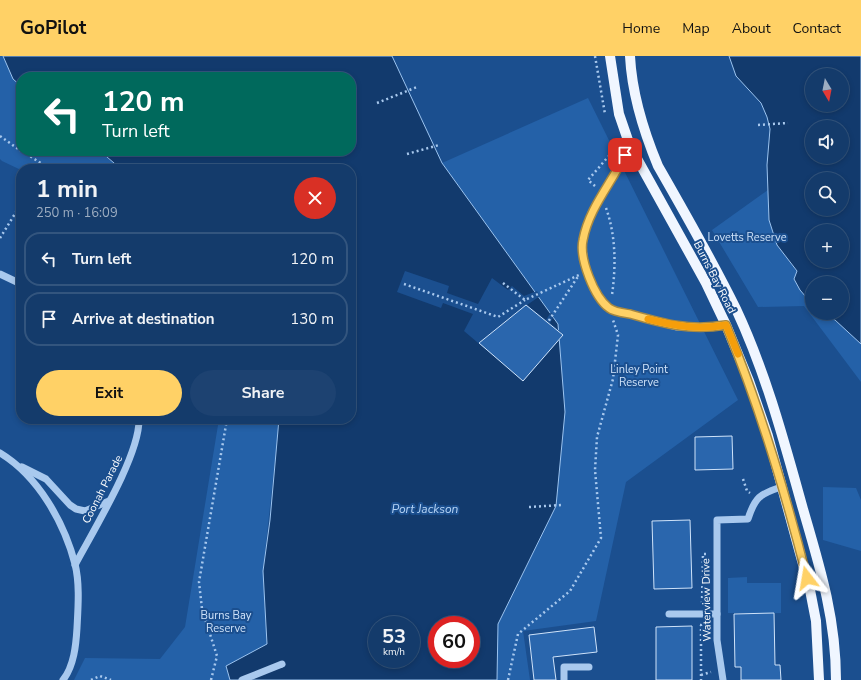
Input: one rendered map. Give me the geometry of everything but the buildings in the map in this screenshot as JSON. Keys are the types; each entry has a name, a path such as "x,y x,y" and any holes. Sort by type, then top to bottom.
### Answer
{"main road":[{"name":"Burns Bay Road","path":"610,56 619,114 630,146 706,283 726,325 768,436 797,540 816,621 819,680"},
{"name":"Burns Bay Road","path":"630,56 633,90 649,144 658,166 736,310 766,383 780,424 828,600 834,634 836,680"}],"street":[{"path":"630,146 601,194 591,214 582,241 586,270 594,290 610,309 677,327 713,327 726,325"},
{"path":"0,274 16,282"},
{"name":"Coonah Parade","path":"75,565 132,454 138,424"},
{"path":"0,453 16,465 34,483 61,526 75,565 78,611 76,646 63,680"},
{"path":"16,465 46,479 70,505 76,509 89,510 109,501"},
{"path":"759,497 781,487"},
{"name":"Waterview Drive","path":"723,680 717,640 717,520 748,519 753,503 759,497"},
{"path":"669,614 717,614"},
{"path":"242,680 282,664"},
{"path":"564,680 564,667 589,667"}],"path":[{"path":"595,56 603,107 607,118"},
{"path":"377,103 417,87"},
{"path":"758,125 788,123"},
{"path":"0,136 16,147"},
{"path":"407,154 439,145"},
{"path":"601,194 598,187 588,180 618,146"},
{"path":"29,156 41,164"},
{"path":"0,238 16,212"},
{"path":"404,284 476,308 498,317 523,301 578,275 548,322"},
{"path":"503,283 523,301"},
{"path":"211,680 217,656 202,609 199,582 226,424"},
{"path":"508,680 518,634 570,591 601,538 595,470 597,437"},
{"path":"743,479 747,491 759,497"},
{"path":"528,507 562,505"},
{"path":"91,680 100,676 111,680"}],"green space":[{"path":"0,56 3,56 13,79 16,82 16,156 106,156 115,164 16,164 16,168 0,159"},
{"name":"Linley Point Reserve","path":"588,98 738,400 626,482 596,621 523,631 530,680 497,680 498,624 556,506 558,324 442,163"},
{"name":"Lovetts Reserve","path":"768,190 769,220 777,245 797,272 800,290 805,296 805,307 804,306 758,307 712,230"},
{"name":"Lovetts Reserve","path":"814,320 834,320 845,328 861,344 861,382"},
{"name":"Burns Bay Reserve","path":"218,424 279,424 263,571 267,644 226,666 230,680 74,680 85,658 160,659 185,627"},
{"path":"823,487 856,488 861,500 861,551 823,540"},
{"path":"747,577 747,583 781,583 781,613 728,613 728,578"}],"water":[{"name":"Port Jackson","path":"3,56 392,56 442,163 558,324 565,412 556,506 498,624 497,680 230,680 226,666 267,644 263,571 270,520 279,424 356,424 356,164 115,164 106,156 356,156 356,72 16,72 16,82 13,79"},
{"path":"729,56 861,56 861,344 835,320 849,320 849,276 805,276 805,296 794,279 797,271 777,245 769,220 767,165 770,129 761,103 736,76"}],"pier":[{"path":"405,271 449,286 447,293 478,304 492,278 508,290 512,286 524,296 537,291 540,296 527,305 546,320 551,312 554,316 550,323 561,332 561,338 523,381 464,331 473,314 443,303 441,308 397,292"}],"slow traffic":[{"path":"648,319 677,327 713,327 726,325 738,354"}],"route":[{"path":"625,155 601,194 591,214 582,241 586,270 594,290 610,309 677,327 713,327 726,325 749,381 768,436 807,578"}]}
